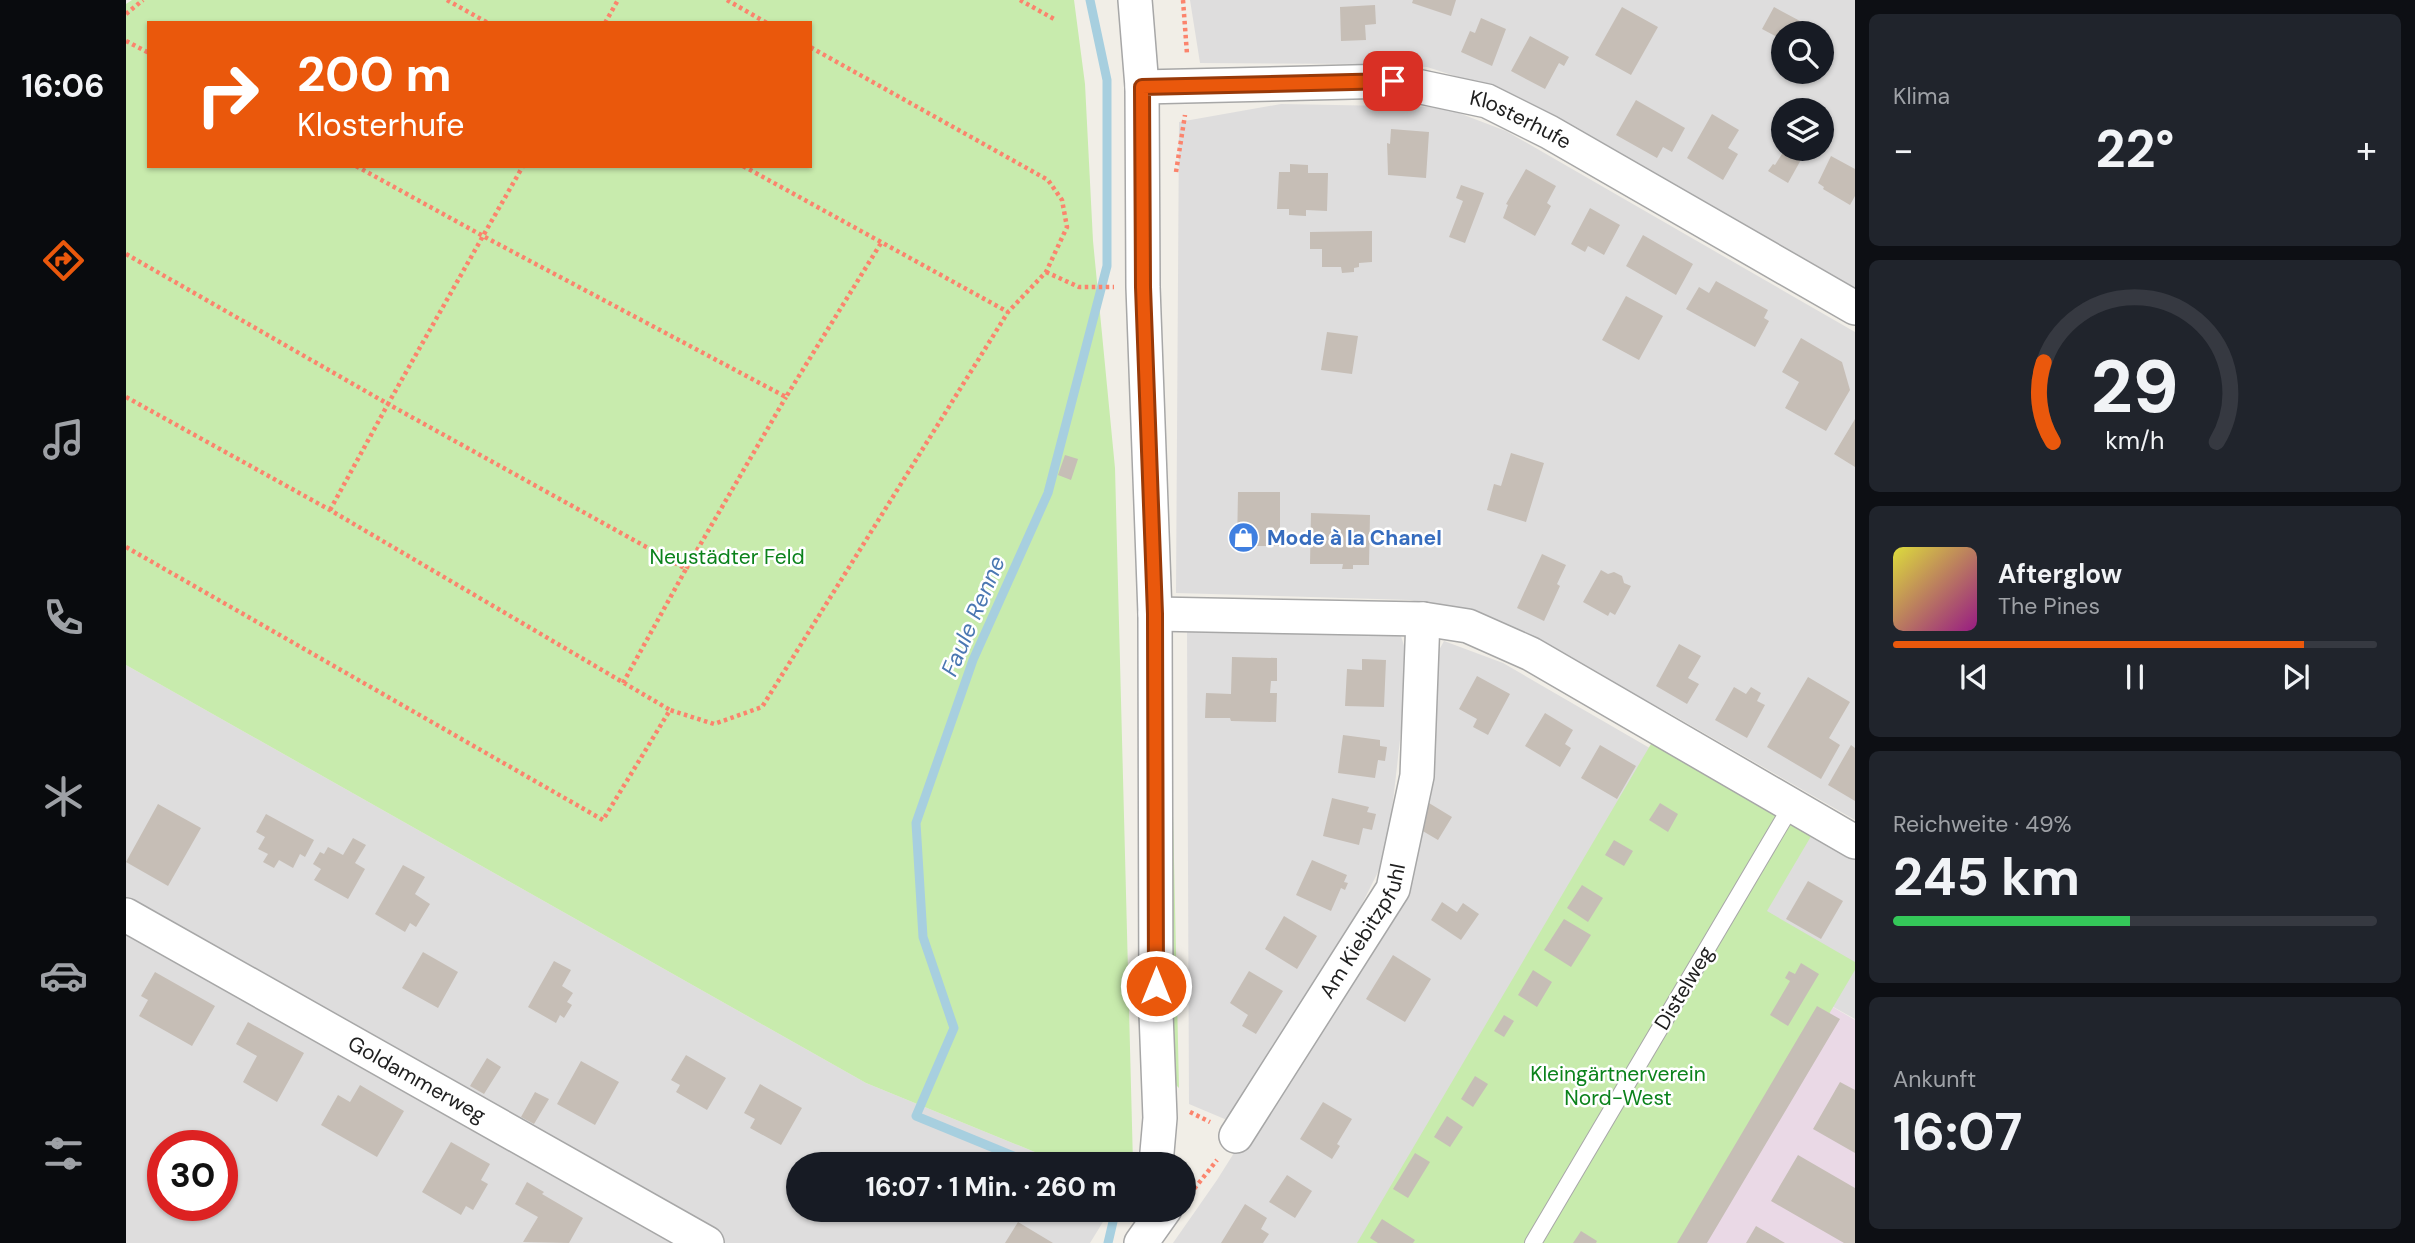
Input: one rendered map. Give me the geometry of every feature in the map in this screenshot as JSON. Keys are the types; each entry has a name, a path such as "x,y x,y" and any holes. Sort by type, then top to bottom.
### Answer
{"street":[{"path":"1135,0 1142,87 1143,287 1155,614 1156,1013 1160,1118 1157,1152"},
{"name":"Klosterhufe","path":"1142,87 1393,81 1487,101 1549,132 1855,308"},
{"path":"1155,614 1423,619 1468,626 1531,654 1855,842"},
{"name":"Am Kiebitzpfuhl","path":"1236,1136 1393,889 1417,776 1423,619"},
{"name":"Goldammerweg","path":"126,915 707,1243"},
{"path":"1160,1118 1173,1152"},
{"path":"1140,1243 1144,1222"},
{"path":"1140,1243 1155,1222"}],"lane":[{"name":"Distelweg","path":"1533,1243 1793,805"}],"path":[{"path":"126,15 143,0"},
{"path":"447,0 484,21"},
{"path":"606,21 618,0"},
{"path":"727,0 764,21"},
{"path":"1020,0 1054,19"},
{"path":"126,41 147,52"},
{"path":"126,397 330,510 670,710 714,724 762,707 1008,312 1046,272 1067,227 1062,200 1048,180 812,48"},
{"path":"360,168 786,397"},
{"path":"330,510 522,168"},
{"path":"747,168 1008,312"},
{"path":"623,683 786,397 881,243"},
{"path":"126,254 388,404 686,569"},
{"path":"1046,272 1079,287"},
{"path":"126,547 603,820 670,710"},
{"path":"1196,1188 1236,1136"}],"shaded area":[{"path":"1190,0 1855,0 1855,288 1508,93 1427,67 1200,63"},
{"path":"1281,104 1443,107 1506,131 1855,332 1855,820 1671,714 1503,623 1410,600 1176,593 1179,122"},
{"path":"1187,628 1399,630 1409,661 1387,854 1356,916 1227,1120 1189,1104"},
{"path":"1444,641 1503,663 1660,754 1358,1243 1173,1243 1188,1222 1196,1222 1196,1210 1415,865 1433,661"},
{"path":"126,665 866,1083 1035,1152 786,1152 786,1222 1103,1222 1090,1243 126,1243"},
{"path":"1799,828 1855,859 1855,1019 1819,999 1746,916"},
{"path":"1819,999 1855,1020 1855,1243 1674,1243"}],"green space":[{"name":"Neustädter Feld","path":"132,0 1074,0 1085,84 1093,241 1115,468 1133,1152 1035,1152 866,1083 126,665 126,4"},
{"path":"1169,633 1179,1088 1173,1082"},
{"name":"Kleingärtnerverein Nord-West","path":"1661,727 1820,821 1767,911 1855,962 1855,970 1694,1243 1357,1243"}],"building":[{"path":"1413,0 1456,0 1451,16 1412,3"},
{"path":"1375,5 1376,24 1365,25 1366,40 1341,41 1340,7"},
{"path":"1622,7 1658,27 1631,75 1595,55"},
{"path":"1774,7 1800,21 1771,21 1771,34 1762,29"},
{"path":"1481,18 1506,29 1492,66 1461,52 1470,31 1475,33"},
{"path":"1530,36 1569,57 1564,66 1559,63 1545,89 1511,71"},
{"path":"1636,100 1685,128 1672,152 1663,147 1657,158 1616,135"},
{"path":"1712,114 1739,130 1728,148 1738,154 1723,180 1687,158"},
{"path":"1391,129 1429,132 1426,178 1388,175 1387,143 1390,144"},
{"path":"1834,158 1855,169 1855,196 1850,205 1823,189 1818,183 1829,161 1834,161"},
{"path":"1778,161 1800,161 1788,183 1768,171"},
{"path":"1290,164 1308,165 1308,173 1328,173 1327,211 1306,210 1306,216 1289,215 1289,209 1277,209 1279,172 1290,172"},
{"path":"1526,169 1556,186 1547,203 1551,206 1535,236 1503,218 1508,205 1506,204"},
{"path":"1461,185 1484,193 1465,243 1449,237 1463,201 1456,198"},
{"path":"1590,208 1620,225 1604,255 1588,246 1585,252 1571,244"},
{"path":"1372,231 1372,262 1359,263 1354,272 1342,273 1341,267 1322,267 1322,249 1310,249 1310,232"},
{"path":"1643,235 1693,264 1676,295 1626,266"},
{"path":"1716,281 1768,310 1764,318 1769,321 1755,347 1686,309 1699,287 1709,293"},
{"path":"1626,296 1663,316 1639,360 1602,340"},
{"path":"1327,332 1358,336 1352,374 1321,370"},
{"path":"1801,338 1842,362 1850,390 1826,431 1785,408 1799,382 1782,372"},
{"path":"1855,419 1855,467 1834,454"},
{"path":"1511,453 1544,463 1526,522 1487,510 1494,484 1501,486"},
{"path":"1065,455 1078,459 1071,480 1058,475"},
{"path":"1238,492 1280,492 1280,546 1237,546"},
{"path":"1311,513 1370,515 1369,565 1353,565 1353,569 1342,569 1343,564 1310,564"},
{"path":"1542,554 1566,565 1544,621 1517,608"},
{"path":"1601,570 1622,576 1624,583 1631,586 1615,615 1610,612 1608,616 1583,602"},
{"path":"1679,644 1701,656 1688,678 1699,684 1687,704 1656,686"},
{"path":"1232,657 1277,658 1277,681 1271,681 1270,693 1277,693 1276,722 1205,718 1206,693 1231,694"},
{"path":"1362,659 1386,660 1384,707 1345,706 1347,669 1362,670"},
{"path":"1477,676 1510,694 1488,735 1473,727 1477,719 1459,709"},
{"path":"1808,677 1850,702 1829,738 1840,745 1821,779 1767,747"},
{"path":"1734,687 1746,694 1751,687 1761,693 1757,701 1765,705 1747,738 1715,720"},
{"path":"1545,713 1573,730 1565,744 1571,748 1560,767 1525,746"},
{"path":"1343,735 1380,740 1380,746 1387,747 1385,761 1378,760 1375,778 1338,773"},
{"path":"1600,745 1636,766 1617,799 1581,778"},
{"path":"1851,745 1855,748 1855,801 1828,785"},
{"path":"1332,798 1369,807 1367,812 1376,814 1372,830 1363,828 1359,845 1323,836"},
{"path":"1424,800 1452,817 1438,840 1421,830"},
{"path":"1660,803 1678,814 1668,832 1649,820"},
{"path":"158,804 201,828 168,886 126,862"},
{"path":"266,814 314,840 305,857 300,854 293,868 279,860 274,868 263,862 268,854 258,849 265,837 256,832"},
{"path":"353,838 366,845 355,863 365,869 348,899 314,880 321,869 313,864 320,852 324,854 328,847 343,855"},
{"path":"1614,840 1633,851 1624,866 1605,855"},
{"path":"1312,860 1347,875 1345,890 1341,888 1331,911 1296,895"},
{"path":"403,865 425,877 415,894 430,904 416,927 410,923 405,932 375,914"},
{"path":"1808,881 1843,901 1821,939 1786,919"},
{"path":"1582,885 1603,898 1588,922 1567,908"},
{"path":"1442,902 1457,912 1463,903 1479,914 1461,940 1431,920"},
{"path":"1284,916 1317,936 1297,969 1265,949"},
{"path":"1564,919 1591,935 1571,967 1544,950"},
{"path":"423,952 458,972 438,1008 402,988"},
{"path":"1393,955 1431,979 1405,1022 1366,999"},
{"path":"554,961 571,970 562,986 573,993 567,1002 572,1005 564,1018 560,1015 556,1023 528,1007"},
{"path":"1801,963 1819,974 1788,1026 1770,1015 1790,981 1785,978 1789,971 1795,974"},
{"path":"1533,970 1552,982 1537,1007 1518,995"},
{"path":"1249,971 1283,991 1256,1034 1242,1026 1248,1015 1230,1003"},
{"path":"155,972 215,1006 192,1046 139,1016 148,1000 141,996"},
{"path":"1817,1006 1840,1019 1707,1243 1677,1243"},
{"path":"1504,1015 1514,1021 1504,1037 1494,1031"},
{"path":"248,1022 304,1053 277,1102 243,1082 257,1056 236,1044"},
{"path":"686,1055 726,1078 707,1110 676,1092 680,1085 671,1080"},
{"path":"487,1058 501,1067 484,1094 470,1086"},
{"path":"581,1061 619,1082 595,1125 557,1104"},
{"path":"1475,1076 1488,1084 1473,1107 1461,1099"},
{"path":"1840,1082 1855,1090 1855,1153 1813,1129"},
{"path":"760,1084 802,1108 781,1145 750,1128 755,1119 744,1113"},
{"path":"360,1085 404,1111 377,1157 321,1125 338,1095 350,1102"},
{"path":"535,1092 549,1099 534,1124 521,1117"},
{"path":"1323,1102 1352,1119 1337,1144 1340,1146 1332,1159 1300,1139"},
{"path":"1447,1116 1463,1127 1450,1147 1434,1137"},
{"path":"451,1142 490,1164 481,1180 488,1184 473,1210 466,1206 461,1215 422,1192"},
{"path":"1415,1153 1430,1162 1408,1198 1393,1189"},
{"path":"1798,1155 1855,1188 1855,1243 1844,1243 1771,1201"},
{"path":"1287,1175 1312,1191 1295,1218 1269,1202"},
{"path":"527,1182 583,1218 569,1243 523,1242 538,1217 515,1204"},
{"path":"1245,1204 1267,1218 1261,1229 1269,1234 1263,1243 1221,1243"},
{"path":"1382,1219 1415,1240 1413,1243 1378,1243 1370,1238"},
{"path":"1018,1222 1053,1243 1005,1243"},
{"path":"1756,1226 1785,1243 1746,1243"},
{"path":"1581,1231 1597,1241 1596,1243 1573,1243"}],"waterway":[{"name":"Faule Renne","path":"1004,1152 916,1116 954,1028 923,937 916,823 973,660 1048,493 1107,266 1107,80 1090,0"},
{"name":"Faule Renne","path":"1108,1243 1113,1222"}],"place":[{"name":"Mode à la Chanel","path":"1244,538"}],"route":[{"path":"1156,986 1155,614 1143,287 1142,87 1393,81"}]}
